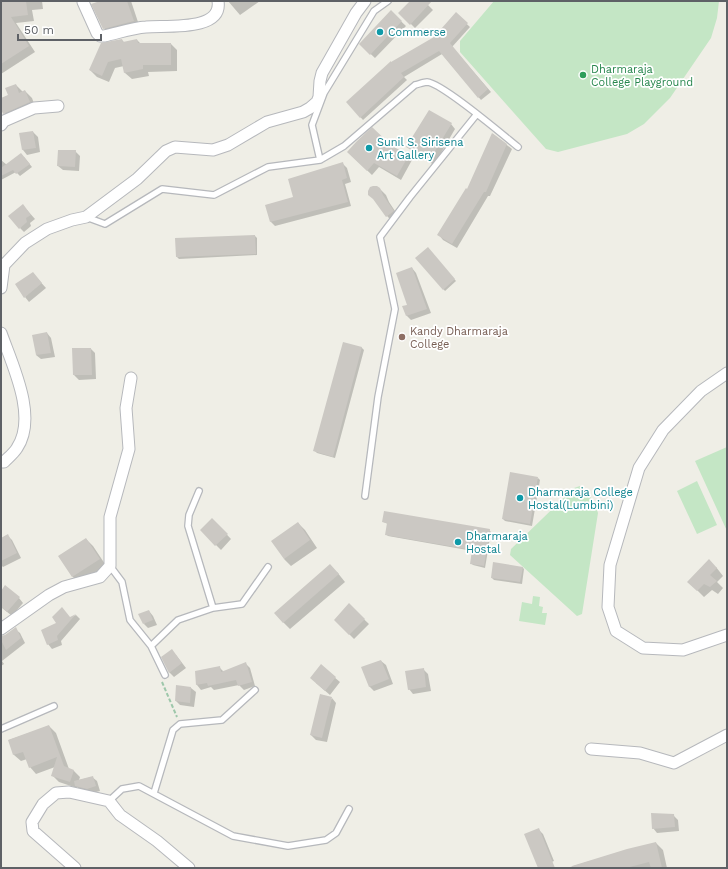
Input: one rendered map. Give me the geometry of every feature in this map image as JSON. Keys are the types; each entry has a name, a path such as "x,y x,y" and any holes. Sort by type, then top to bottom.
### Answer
{"street":[{"path":"79,1 97,33 100,36 104,36 145,27 201,24 212,19 219,7 218,1"},
{"path":"1,288 4,265 25,243 47,229 72,220 86,217 137,180 166,151 175,147 213,150 228,145 267,122 303,112 310,108 317,102 319,97 322,73 356,13 365,1"},
{"path":"1,125 4,121 34,108 58,106"},
{"path":"1,333 21,390 25,416 24,434 17,448 4,462 1,462"},
{"path":"727,373 701,391 663,430 639,468 610,565 608,607 616,631 643,648 683,650 727,635"},
{"path":"1,628 49,595 64,587 100,577 110,566 110,517 129,449 126,408 131,378"},
{"path":"591,749 640,753 674,763 727,735"},
{"path":"74,868 33,831 32,822 43,804 56,793 70,792 109,802 120,815 157,840 189,868"}],"lane":[{"path":"320,160 312,125 324,93 374,11 388,1"},
{"path":"86,217 105,224 162,189 214,195 268,167 320,160 344,146 415,85 428,82 441,88 477,114 518,147"},
{"path":"365,496 378,397 395,309 380,237 410,197 477,114"},
{"path":"198,492 189,515 188,526 213,608"},
{"path":"110,566 122,582 130,620 151,646 165,676"},
{"path":"151,646 178,620 213,608 242,604 268,567"},
{"path":"154,793 173,730 180,724 222,720 255,690"},
{"path":"1,729 54,706"},
{"path":"109,802 122,789 139,786 233,836 288,846 326,840 336,833 349,809"}],"path":[{"path":"162,682 180,724"}],"green space":[{"name":"Dharmaraja College Playground","path":"494,1 719,1 717,18 711,38 670,98 644,124 627,134 558,152 546,149 460,52 460,41"},
{"path":"727,447 727,531 695,461"},
{"path":"697,481 717,525 697,534 677,491"},
{"path":"580,486 589,494 598,513 582,614 577,616 510,555 511,549 574,488"},
{"path":"533,596 540,597 539,606 543,607 542,613 547,613 545,625 519,621 522,602 532,604"}],"building":[{"path":"1,1 26,1 28,15 11,17 29,46 1,64"},
{"path":"100,1 127,1 134,21 103,29 91,4"},
{"path":"410,1 432,1 410,25 398,13"},
{"name":"Commerse","path":"391,10 402,21 370,55 359,44"},
{"path":"456,12 468,23 450,43 488,89 478,98 439,51 401,73 404,77 360,118 346,102 391,61 434,37"},
{"path":"122,39 123,42 137,39 138,43 171,43 171,65 143,65 143,69 124,73 121,59 108,62 102,76 89,70 101,43"},
{"path":"16,84 19,93 25,90 30,102 3,114 1,109 1,98 8,95 5,88"},
{"path":"429,110 452,123 429,161 406,147"},
{"name":"Sunil S. Sirisena Art Gallery","path":"372,127 392,146 409,155 397,176 374,163 367,171 347,152"},
{"path":"33,131 36,148 22,150 19,133"},
{"path":"492,133 507,144 486,192 484,192 452,244 437,235 466,188 467,189"},
{"path":"58,150 76,150 75,167 57,166"},
{"path":"21,153 30,164 16,174 13,170 1,176 1,168"},
{"path":"343,162 347,178 342,180 348,202 270,222 265,205 293,197 288,179"},
{"path":"373,186 380,188 394,211 386,217 373,199 368,195 370,187"},
{"path":"23,204 31,215 26,218 27,222 19,229 8,216"},
{"path":"255,235 256,254 176,257 175,238"},
{"path":"428,247 455,279 443,290 415,258"},
{"path":"412,267 427,309 406,316 402,306 407,305 396,273"},
{"path":"33,272 42,283 24,298 15,284"},
{"path":"47,332 51,353 36,355 32,335"},
{"path":"343,342 362,347 333,457 313,451"},
{"path":"72,348 91,348 92,375 73,375"},
{"name":"Dharmaraja College Hostal(Lumbini)","path":"510,472 538,477 530,524 502,519"},
{"name":"Dharmaraja Hostal","path":"384,511 490,529 484,566 470,564 472,550 385,535 387,523 382,522"},
{"path":"212,518 228,534 215,546 200,530"},
{"path":"298,522 310,540 284,559 271,541"},
{"path":"8,534 17,553 1,561 1,538"},
{"path":"86,538 100,559 72,577 58,556"},
{"path":"709,559 717,568 710,575 717,581 710,587 704,584 697,591 687,582"},
{"path":"493,562 523,567 520,582 491,578"},
{"path":"330,564 339,574 283,623 274,613"},
{"path":"5,585 20,597 7,612 1,607 1,591"},
{"path":"349,603 365,619 349,635 334,620"},
{"path":"62,607 70,617 76,614 57,636 58,640 47,645 41,630 56,623 52,617"},
{"path":"149,610 153,620 143,624 138,614"},
{"path":"16,627 21,638 6,650 1,640 1,636 5,635"},
{"path":"172,649 182,663 169,673 161,657"},
{"path":"381,660 389,679 369,687 361,667"},
{"path":"246,662 252,682 238,686 236,680 208,686 207,683 196,685 195,671 220,666 221,672"},
{"path":"321,664 336,677 325,691 310,678"},
{"path":"424,668 426,687 408,690 405,671"},
{"path":"176,685 191,687 190,703 175,701"},
{"path":"320,694 332,697 322,738 310,735"},
{"path":"49,725 64,766 74,770 70,782 51,776 57,757 29,768 23,752 13,755 8,740"},
{"path":"93,776 96,786 87,789 75,786 74,781"},
{"path":"651,813 674,814 675,827 652,829"},
{"path":"539,828 555,868 538,868 524,834"},
{"path":"656,842 662,868 651,868 649,862 626,868 573,868 572,866 627,849"}],"place":[{"name":"Commerse","path":"380,32"},
{"name":"Dharmaraja College Playground","path":"583,75"},
{"name":"Sunil S. Sirisena Art Gallery","path":"369,148"},
{"name":"Kandy Dharmaraja College","path":"402,337"},
{"name":"Dharmaraja College Hostal(Lumbini)","path":"520,498"},
{"name":"Dharmaraja Hostal","path":"458,542"}]}
